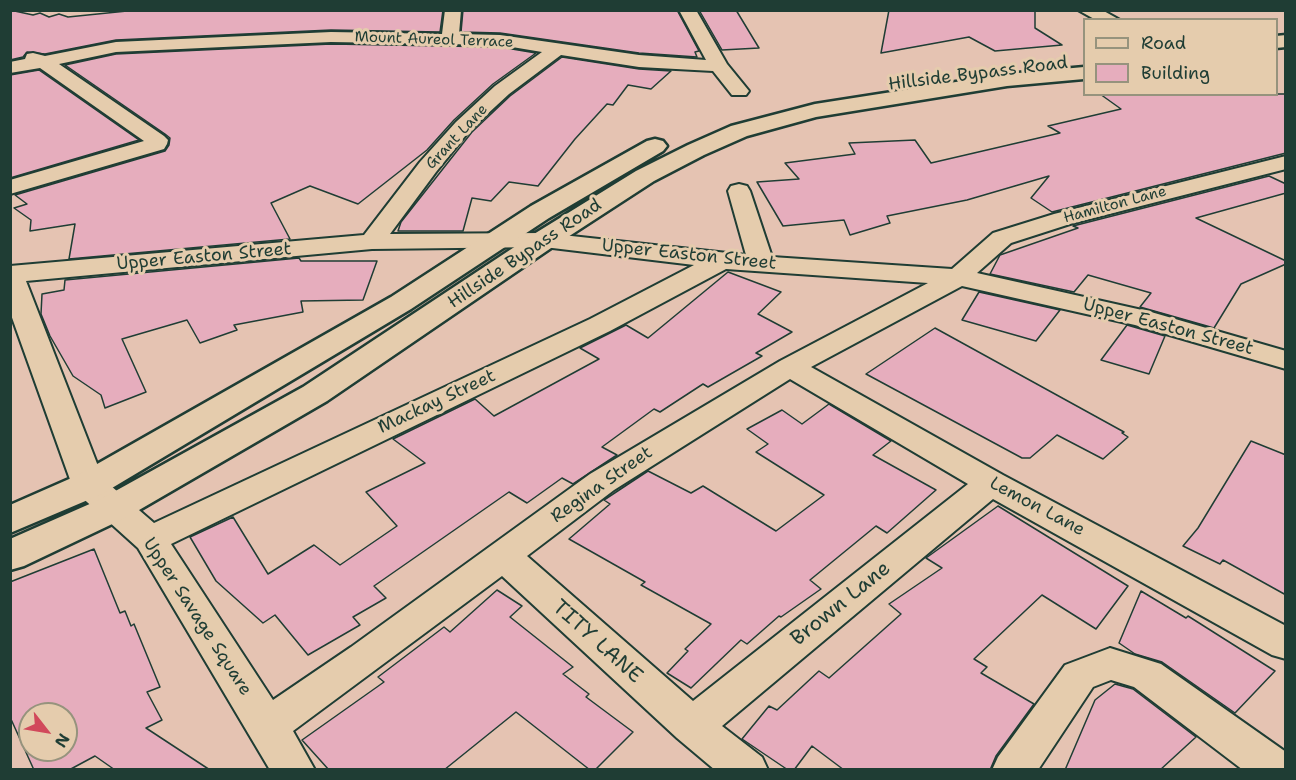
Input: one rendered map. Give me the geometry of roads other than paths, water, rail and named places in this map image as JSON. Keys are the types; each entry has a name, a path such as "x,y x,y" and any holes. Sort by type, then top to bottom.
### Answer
{"street":[{"path":"450,38 453,10"},
{"path":"687,10 719,66 738,91"},
{"path":"1086,10 1107,18"},
{"name":"Mount Aureol Terrace","path":"10,68 116,47 276,38 500,40 639,61 719,66"},
{"name":"Grant Lane","path":"372,242 428,167 464,126 502,90 558,48"},
{"path":"10,51 43,61 157,140 156,144 10,187"},
{"name":"Hillside Bypass Road","path":"10,556 495,241 629,160 682,134 736,114 777,104 919,80 1083,60"},
{"name":"Hillside Bypass Road","path":"10,520 102,496 315,394 544,240 645,176 739,131 815,111 1007,80 1083,73"},
{"name":"Hamilton Lane","path":"958,277 988,248 1002,238 1062,219 1286,162"},
{"path":"739,191 761,263"},
{"name":"Upper Easton Street","path":"11,275 372,242 544,240 722,261 958,277 1141,318 1286,360"},
{"name":"Mackay Street","path":"150,539 600,325 722,261"},
{"name":"Upper Savage Square","path":"11,275 102,496 150,539 294,770"},
{"name":"Regina Street","path":"268,726 602,482 790,367 958,277"},
{"name":"Lemon Lane","path":"790,367 991,483 1286,644"},
{"name":"Brown Lane","path":"692,726 991,483"},
{"name":"TITY LANE","path":"502,556 692,726 747,770"},
{"path":"1013,770 1079,676 1110,664 1147,675 1277,770"}]}
